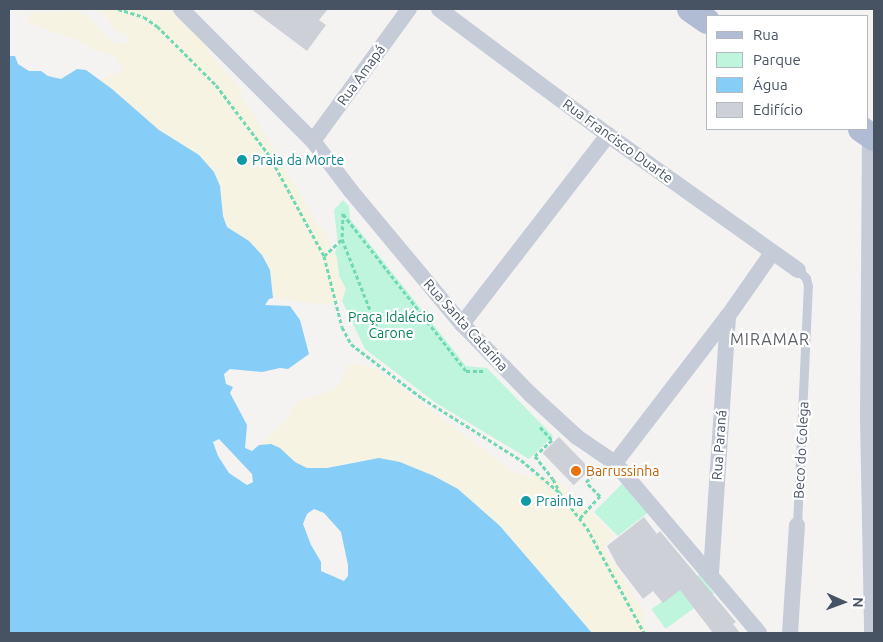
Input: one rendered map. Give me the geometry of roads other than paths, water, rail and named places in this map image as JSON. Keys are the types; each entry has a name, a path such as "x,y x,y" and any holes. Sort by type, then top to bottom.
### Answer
{"main road":[{"path":"690,9 706,20"}],"street":[{"name":"Rua Santa Catarina","path":"181,9 313,141 351,191 462,324 530,394 577,437 612,461 710,573 759,633"},
{"name":"Rua Amapá","path":"313,141 409,9"},
{"name":"Rua Francisco Duarte","path":"439,9 608,134 798,270"},
{"path":"462,324 608,134"},
{"path":"868,134 868,418 872,633"},
{"path":"612,461 728,316 772,253"},
{"name":"Rua Paraná","path":"710,573 728,316"},
{"name":"Beco do Colega","path":"790,633 797,525"}],"lane":[{"name":"Beco do Colega","path":"797,525 808,286 806,278 798,270"}],"water":[{"path":"9,56 15,56 18,64 29,71 41,71 48,76 61,79 77,69 86,70 112,89 159,130 199,155 214,172 220,186 223,216 227,227 249,241 262,255 270,270 273,298 269,299 265,305 290,306 300,320 309,354 288,369 280,368 262,372 230,369 224,374 226,384 233,387 230,393 247,425 245,448 252,451 259,445 271,444 280,448 295,462 307,468 327,468 379,458 400,462 434,476 458,489 500,526 592,633 9,633","holes":["219,439 252,474 253,482 247,485 229,473 218,456 213,442","314,509 324,513 341,532 348,565 348,576 344,581 321,571 321,562 311,545 303,524 307,514"]}],"place":[{"name":"Praia da Morte","path":"242,160"},
{"name":"Barrussinha","path":"576,471"},
{"name":"Prainha","path":"526,501"}],"district":[{"name":"MIRAMAR","path":"770,339"}],"park label":[{"name":"Praça Idalécio Carone","path":"391,326"}]}
